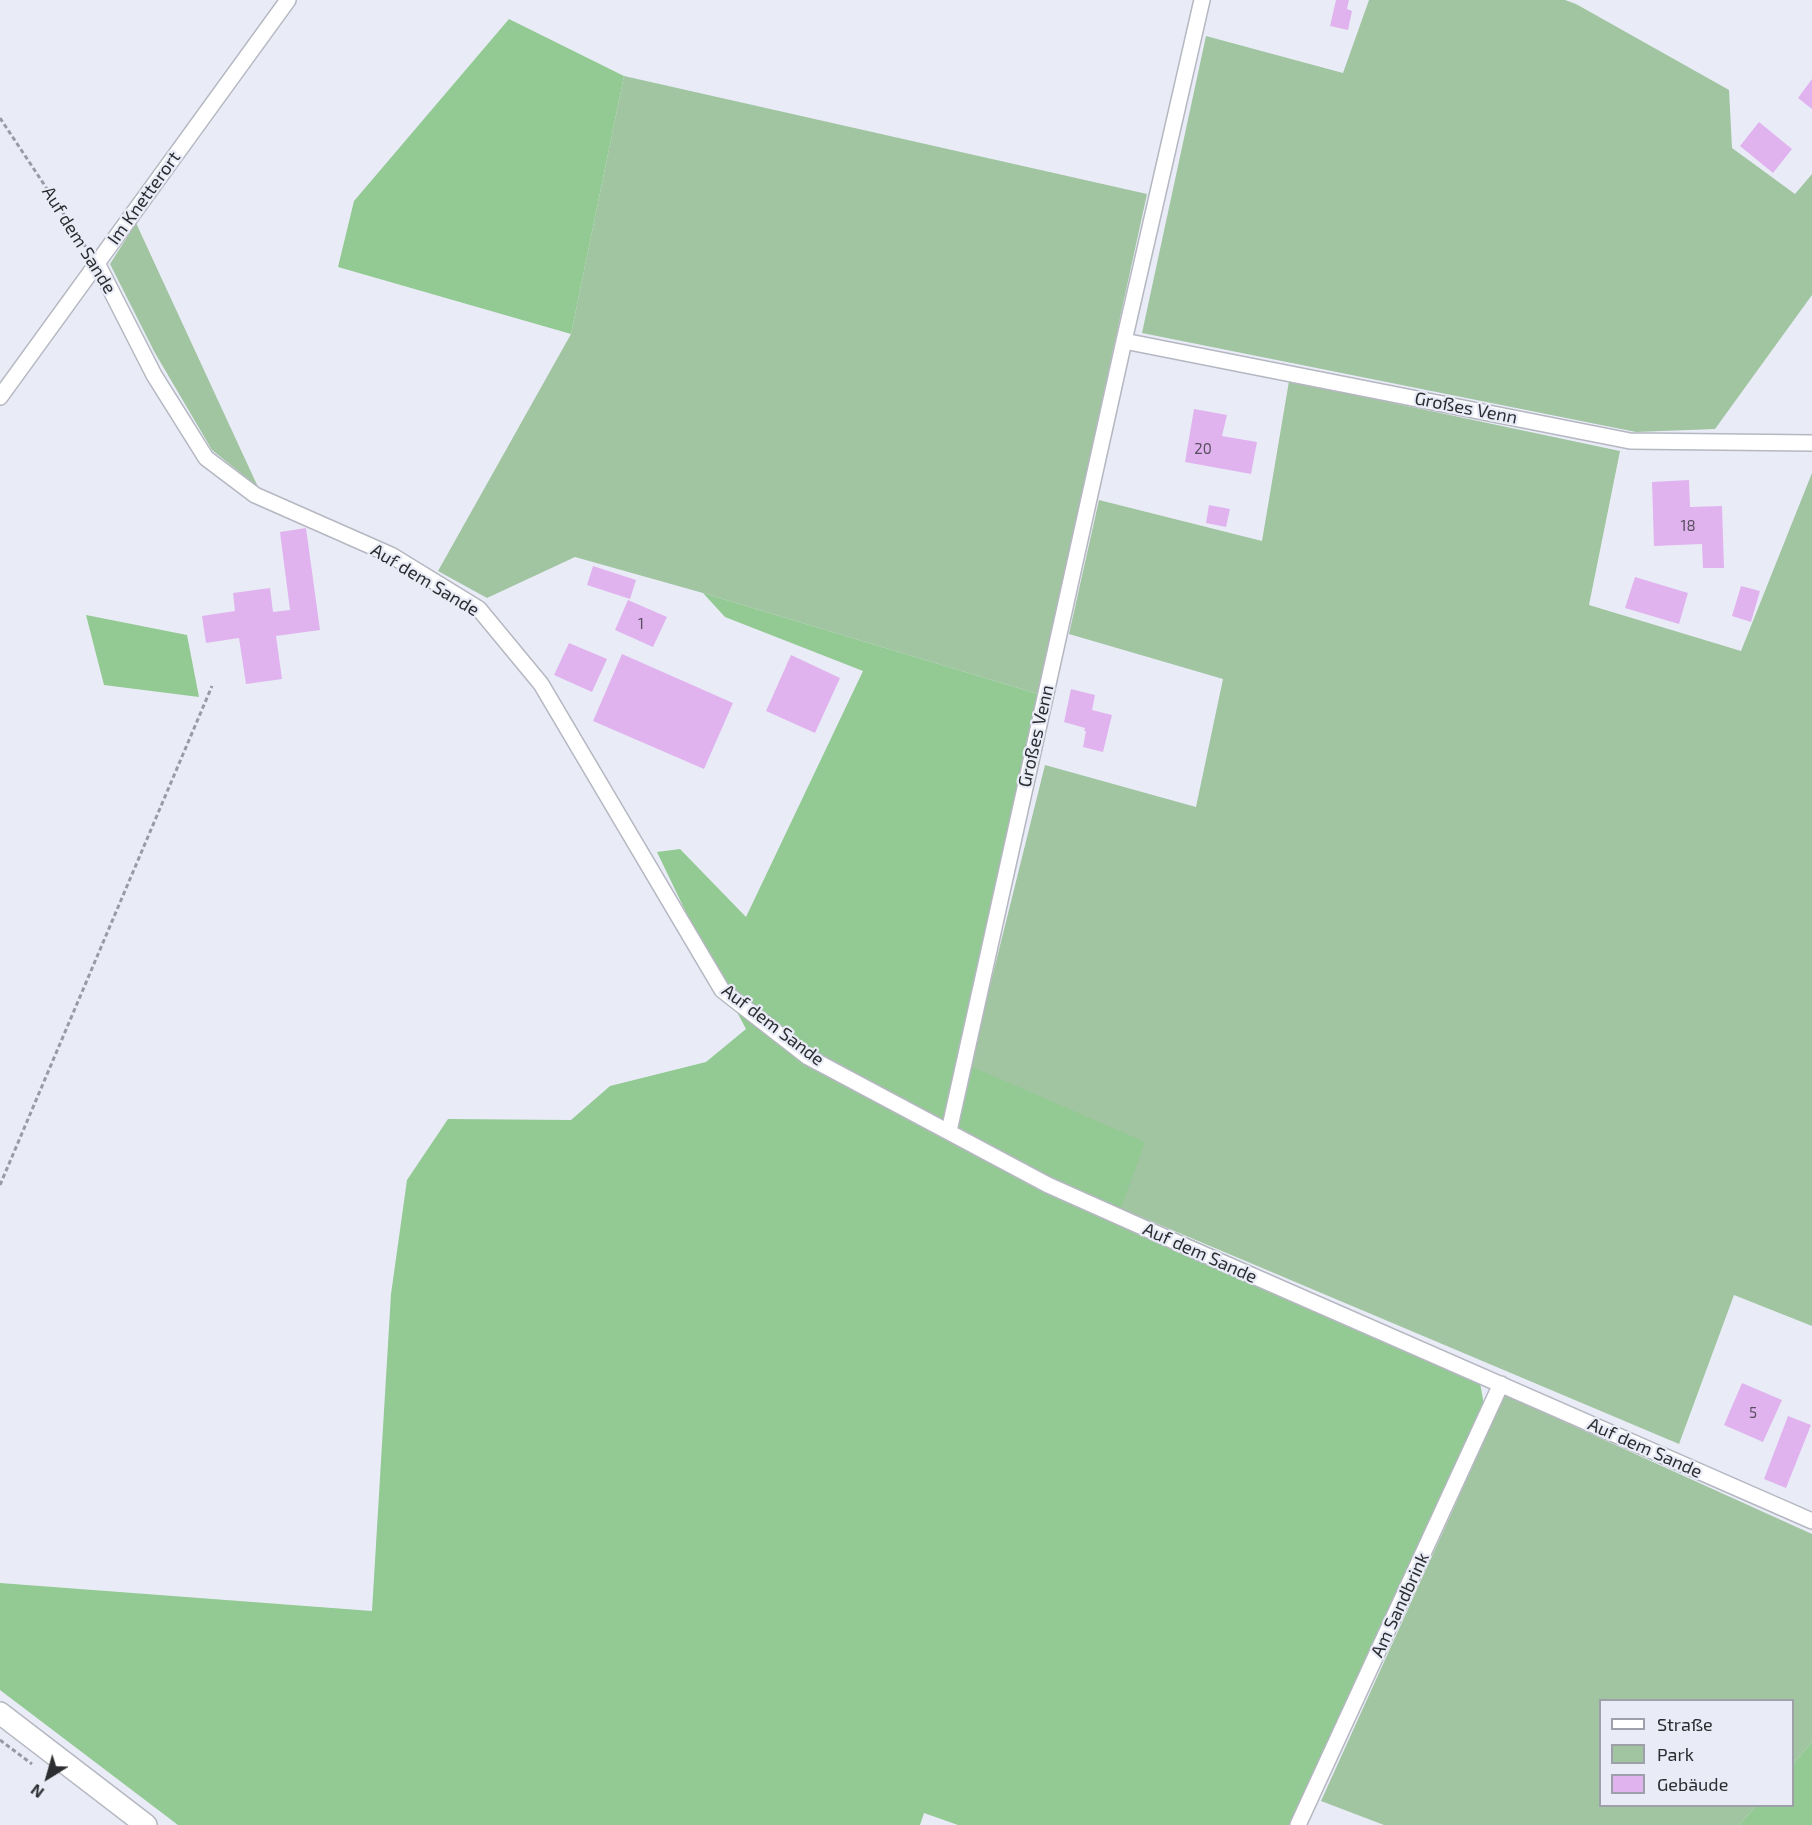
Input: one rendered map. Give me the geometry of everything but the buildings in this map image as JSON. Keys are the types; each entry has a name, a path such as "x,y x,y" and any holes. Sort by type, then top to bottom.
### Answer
{"street":[{"name":"Im Knetterort","path":"0,397 288,0"},
{"name":"Großes Venn","path":"949,1131 1202,0"},
{"name":"Auf dem Sande","path":"97,263 154,375 206,458 255,495 391,555 478,609 541,684 722,990 808,1057 1048,1185 1812,1521"},
{"name":"Großes Venn","path":"1124,341 1630,441 1812,443"},
{"name":"Am Sandbrink","path":"1298,1825 1501,1384"},
{"path":"0,1713 146,1825"}],"path":[{"name":"Auf dem Sande","path":"0,118 97,263"},
{"path":"0,1185 212,686"}],"green space":[{"path":"1369,0 1565,0 1576,4 1729,90 1732,148 1795,194 1812,174 1812,295 1715,429 1636,432 1142,333 1206,36 1343,73"},
{"path":"509,19 624,76 571,334 338,267 354,201"},
{"path":"624,76 1147,194 1038,694 575,557 487,598 438,571 571,334"},
{"path":"136,223 258,487 212,450 155,353 110,264"},
{"path":"1289,381 1620,451 1589,605 1741,651 1812,473 1812,1326 1734,1295 1679,1444 1120,1208 970,1066 1045,765 1196,807 1223,679 1069,634 1099,500 1262,541"},
{"path":"703,593 1038,694 970,1066 1145,1142 1121,1208 1477,1366 1486,1416 1387,1641 1304,1793 1289,1825 958,1825 924,1813 920,1825 178,1825 0,1690 0,1583 372,1611 391,1294 407,1180 448,1119 571,1120 610,1086 706,1062 746,1029 705,952 657,852 680,849 746,917 863,671 725,617"},
{"path":"86,615 187,635 199,697 104,685"},
{"path":"1505,1395 1812,1534 1812,1742 1794,1763 1794,1699 1599,1699 1599,1807 1755,1807 1739,1825 1384,1825 1321,1801"},
{"path":"1812,1742 1812,1825 1739,1825 1755,1807 1794,1807 1794,1763"}]}
